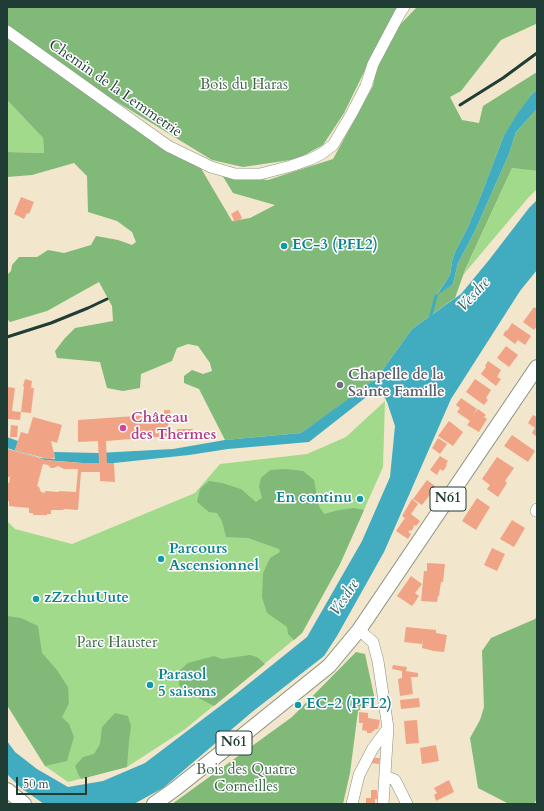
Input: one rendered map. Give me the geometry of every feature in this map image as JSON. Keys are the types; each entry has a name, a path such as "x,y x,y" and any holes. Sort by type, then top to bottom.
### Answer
{"main road":[{"name":"N61","path":"154,804 175,789 329,666 359,630 537,367"},
{"path":"7,790 24,804"}],"street":[{"name":"Chemin de la Lemmetrie","path":"7,31 168,146 211,167 235,174 260,174 311,159 321,154 332,145 352,113 366,86 373,64 404,7"},
{"path":"359,630 373,642 378,661 388,728 383,804"},
{"path":"352,804 359,775 373,748 388,728"},
{"path":"385,776 395,780 407,804"}],"green space":[{"name":"Bois du Haras","path":"7,7 398,7 386,27 344,113 323,145 297,159 243,167 212,160 104,94 7,27"},
{"path":"417,7 537,7 536,24 501,40 461,91 450,97 462,120 479,123 483,106 537,72 537,90 532,94 504,135 480,198 467,229 455,252 450,275 437,294 453,284 458,263 474,233 509,154 516,132 537,109 537,171 512,168 465,270 455,298 412,329 376,379 369,385 301,433 225,440 199,389 184,383 184,376 192,370 203,374 212,371 210,363 198,346 188,344 177,348 172,361 141,374 140,388 123,391 107,388 100,362 57,358 55,351 75,328 113,321 112,306 99,282 47,311 10,322 7,319 7,275 11,271 12,265 19,257 37,257 48,250 64,253 91,245 96,236 118,240 132,245 136,242 132,232 117,221 88,212 87,176 74,163 32,175 7,177 7,152 44,153 43,138 7,100 7,36 199,165 232,221 250,218 275,205 233,193 222,175 268,180 333,159 373,86 376,71 395,30"},
{"path":"7,100 43,138 44,153 7,152"},
{"path":"512,168 537,171 537,189 463,275"},
{"name":"Parc Hauster","path":"385,401 383,467 340,564 302,633 184,730 127,767 68,782 45,766 7,705 7,521 15,529 72,544 195,493 220,464 307,454 346,437"},
{"path":"286,469 303,471 314,480 319,506 324,514 354,508 364,510 340,564 302,633 294,640 288,634 287,627 267,613 262,597 263,573 270,558 280,552 279,549 248,538 226,537 222,521 217,513 209,512 197,502 200,489 209,481 222,483 241,489 256,502 262,498 259,487 261,478 270,470"},
{"path":"7,616 21,618 38,626 42,653 57,670 68,687 69,703 62,717 69,724 74,737 67,761 45,766 7,705"},
{"path":"537,616 537,798 534,804 509,804 478,788 470,738 480,720 484,707 482,651 491,638 535,619"},
{"name":"Bois des Quatre Corneilles","path":"356,652 365,654 375,700 358,711 350,773 343,804 172,804 292,717"},
{"path":"250,655 257,657 265,664 214,706 185,691 179,685 178,672 188,663 214,656 222,659"},
{"path":"115,713 128,716 131,726 127,767 81,779 75,766 83,757 94,754 100,744 102,727"}],"water":[{"path":"537,90 537,109 516,132 509,154 474,233 458,263 453,284 436,296 450,275 455,252 467,229 480,198 504,135 518,113 532,94"},
{"name":"Vesdre","path":"537,200 537,270 520,291 451,399 384,552 337,636 324,656 252,712 163,788 134,804 44,804 21,788 7,774 7,741 15,752 37,769 68,787 103,781 145,763 236,694 307,637 362,541 390,477 395,426 387,402 380,388 374,391 309,442 228,449 189,455 114,463 82,463 45,460 7,448 7,437 18,441 15,450 40,458 55,459 54,452 98,453 173,449 225,440 301,433 376,379 412,329 461,294"}],"building":[{"path":"21,197 34,202 29,214 27,213 24,219 14,214"},
{"path":"238,210 242,218 235,222 231,214"},
{"name":"EC-3 (PFL2)","path":"287,241 287,251 283,252 283,249 281,249 281,242"},
{"path":"534,307 537,309 537,326 534,330 523,322"},
{"path":"512,323 531,336 525,345 518,340 515,344 503,335"},
{"path":"506,346 518,355 509,367 497,358"},
{"path":"488,361 501,370 497,377 501,379 496,386 481,374"},
{"path":"25,379 32,381 31,388 34,388 31,413 21,412"},
{"path":"475,379 491,390 486,398 488,400 484,405 466,392"},
{"path":"7,387 15,388 12,411 21,412 20,420 7,419"},
{"path":"461,398 477,409 472,416 478,409 486,415 484,417 487,419 479,432 467,425 470,421 457,412 460,408 456,405"},
{"path":"164,410 170,410 171,421 168,421 169,436 106,441 107,463 114,463 115,482 100,481 100,472 81,472 78,510 51,510 51,514 33,515 33,513 29,513 29,508 9,506 9,501 7,501 7,483 9,483 10,477 7,477 8,449 45,460 99,463 98,441 78,442 78,420 164,414","holes":["43,464 48,465 51,468 58,466 64,469 78,469 76,492 41,492 37,486"]},
{"path":"533,415 537,417 537,437 532,433 535,428 528,423"},
{"path":"33,417 62,425 57,443 51,441 55,458 48,459 15,450 21,432 28,434"},
{"path":"449,421 463,432 453,446 438,436"},
{"path":"11,425 18,426 17,437 10,437"},
{"path":"177,429 193,429 193,434 177,434"},
{"path":"512,435 535,451 528,462 504,446"},
{"path":"438,438 447,444 440,454 432,448"},
{"path":"440,456 448,461 443,471 440,469 437,475 430,470"},
{"path":"497,457 514,468 505,481 507,483 498,497 487,489 490,485 482,479"},
{"path":"427,480 436,487 422,505 413,499"},
{"path":"477,498 490,507 476,530 462,521"},
{"path":"412,499 418,504 411,514 420,521 416,526 413,526 414,527 411,531 410,530 408,532 411,534 408,539 396,531 405,518 402,516"},
{"path":"512,520 525,528 514,547 500,539"},
{"path":"492,548 505,554 497,571 484,565"},
{"path":"427,563 445,564 443,582 441,582 437,602 421,601 424,571 427,571"},
{"path":"411,576 422,584 415,593 419,596 412,606 397,596"},
{"path":"406,627 436,630 436,633 447,635 444,652 422,648 423,637 422,644 404,642"},
{"path":"393,665 407,667 406,671 418,673 418,677 411,677 413,694 400,696 398,679 402,678 402,671 392,669"},
{"path":"419,698 420,707 401,709 400,700"},
{"path":"359,712 368,713 368,718 380,720 378,729 372,731 372,733 367,733 367,731 362,730 363,723 359,723"},
{"path":"417,720 419,743 406,744 404,721"},
{"path":"436,745 439,761 422,764 420,748"},
{"path":"374,758 380,758 379,764 371,763"},
{"path":"449,780 454,792 436,801 434,795 437,793 434,788"},
{"path":"371,790 377,790 377,799 375,799 375,804 366,804 366,798 371,798"}],"waterway":[{"path":"430,319 436,296"}],"railway":[{"path":"460,105 503,78 537,53"},
{"path":"7,337 51,323 107,299"}],"place":[{"name":"EC-3 (PFL2)","path":"284,246"},
{"name":"Chapelle de la Sainte Famille","path":"340,385"},
{"name":"Château des Thermes","path":"123,428"},
{"name":"En continu","path":"360,499"},
{"name":"Parcours Ascensionnel","path":"161,559"},
{"name":"zZzchuUute","path":"36,599"},
{"name":"Parasol 5 saisons","path":"150,685"},
{"name":"EC-2 (PFL2)","path":"298,705"}]}
